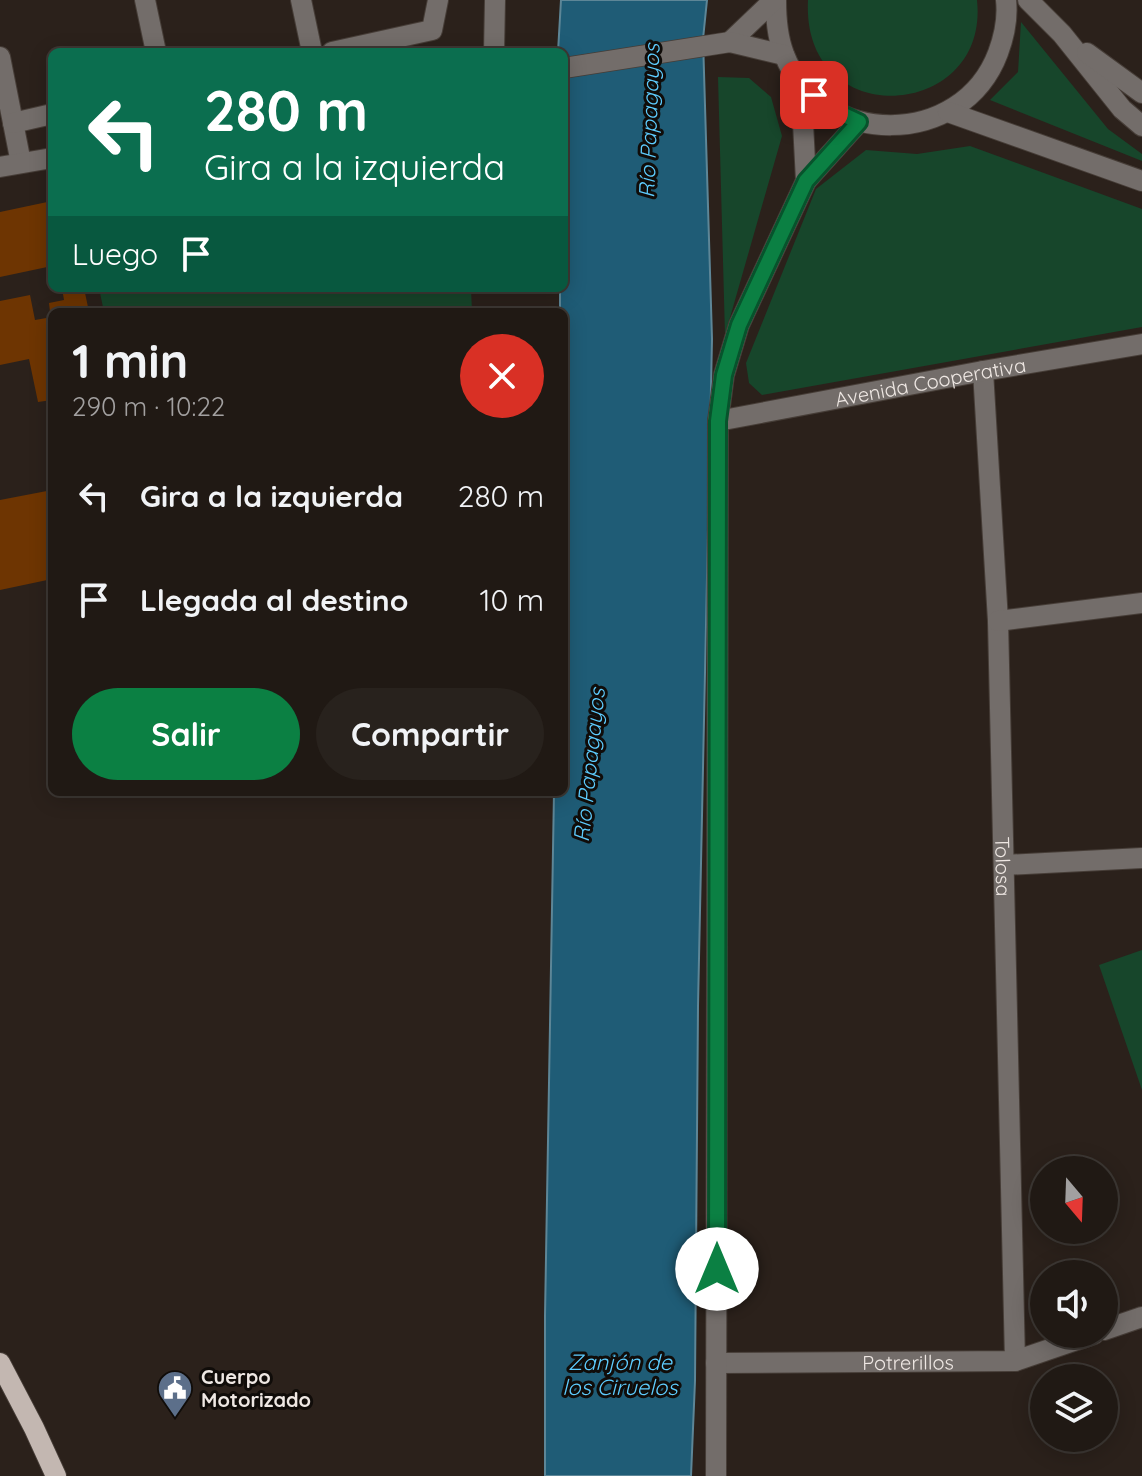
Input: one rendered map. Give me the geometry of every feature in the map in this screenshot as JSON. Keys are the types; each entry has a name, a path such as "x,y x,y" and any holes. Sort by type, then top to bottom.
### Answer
{"main road":[{"path":"0,1363 56,1476"}],"street":[{"path":"145,0 155,48"},
{"path":"301,0 311,48"},
{"path":"350,48 432,30 438,0"},
{"path":"494,48 495,0"},
{"path":"720,43 775,0"},
{"path":"775,0 776,27 784,55 801,84 827,107 859,122 889,126 919,123 948,112 973,92 993,66 1004,36 1006,0"},
{"path":"1028,0 1062,34 1122,109 1142,126"},
{"path":"1062,34 1142,93"},
{"path":"568,67 720,43 784,55"},
{"path":"0,57 21,163"},
{"path":"801,84 806,181"},
{"path":"948,112 1142,181"},
{"path":"13,123 48,115"},
{"path":"716,1476 718,421 724,375 739,325 806,181 859,122"},
{"path":"0,167 48,159"},
{"name":"Avenida Cooperativa","path":"718,421 1142,344"},
{"name":"Tolosa","path":"983,371 998,621 1015,1361"},
{"path":"998,621 1142,603"},
{"path":"1004,865 1142,858"},
{"path":"1118,1325 1142,1317"},
{"name":"Potrerillos","path":"716,1363 1015,1361 1053,1348"}],"green space":[{"path":"808,0 977,0 973,40 955,70 927,89 895,96 862,91 833,74 814,43"},
{"path":"1021,22 1108,129 1142,154 1142,161 990,100 1018,72"},
{"path":"718,77 749,78 771,97 782,136 725,335"},
{"path":"970,146 1142,209 1142,327 762,395 749,383 746,363 816,189 866,150 917,154"},
{"path":"100,292 471,292 472,308 103,308"},
{"path":"1142,950 1142,1090 1099,965"}],"water":[{"name":"Zanjón de los Ciruelos","path":"561,0 707,0 703,39 712,339 691,1476 545,1476 554,796 568,796 568,308 560,308 560,292 568,292 568,48 558,48"}],"building":[{"path":"48,202 48,267 0,277 0,212"},
{"path":"63,292 85,292 88,308 50,308 49,303 64,300"},
{"path":"30,295 35,320 48,318 48,401 38,402 29,359 0,365 0,301"},
{"path":"48,491 48,580 0,590 0,500"}],"place":[{"name":"Cuerpo Motorizado","path":"175,1419"}],"route":[{"path":"717,1269 718,421 724,375 739,325 806,181 859,122 827,107 814,95"}],"water label":[{"name":"Río Papagayos","path":"649,121"},
{"name":"Río Papagayos","path":"589,765"}]}
